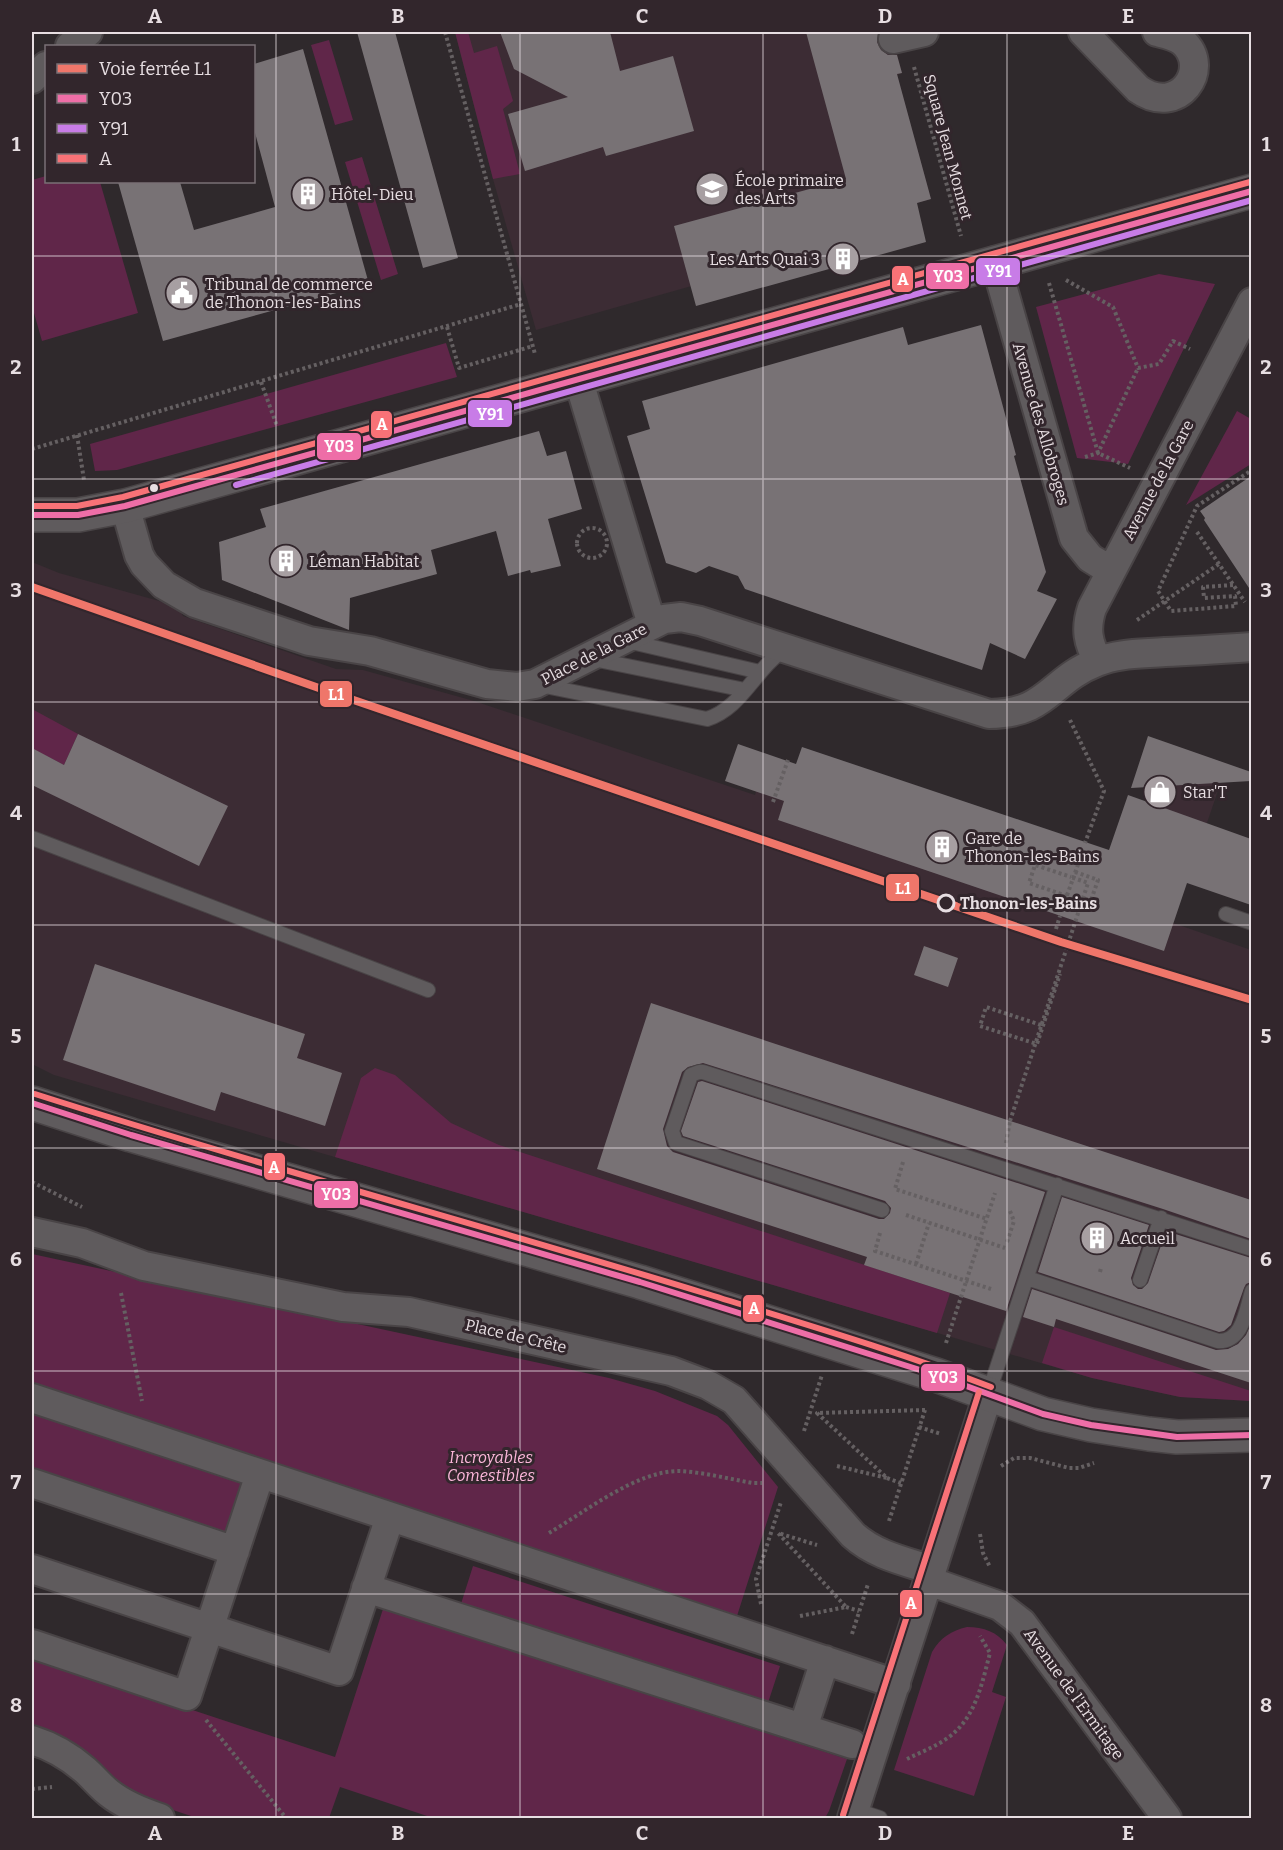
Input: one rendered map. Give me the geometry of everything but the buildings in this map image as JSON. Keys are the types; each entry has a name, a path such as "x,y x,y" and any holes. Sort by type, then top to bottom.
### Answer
{"main road":[{"path":"32,515 78,514 125,506 1251,190"},
{"path":"38,1105 142,1138 640,1282 936,1375 1043,1414 1120,1430 1177,1437 1251,1435"}],"street":[{"path":"71,45 88,32"},
{"path":"1083,32 1138,89 1149,97 1162,99 1174,96 1185,89 1192,78 1194,65 1190,52 1182,42 1157,32"},
{"path":"32,79 45,67"},
{"name":"Avenue des Allobroges","path":"982,265 1074,538 1090,558 1111,571"},
{"name":"Avenue de la Gare","path":"1098,661 1092,650 1087,629 1092,608 1251,302"},
{"path":"578,378 652,625"},
{"name":"Place de la Gare","path":"125,506 139,555 144,564 157,579 184,598 320,644 370,651 487,684 517,687 535,684 672,617 690,618 988,714 1018,712 1032,706 1044,699 1068,678 1098,661 1132,654 1251,647"},
{"name":"Place de Crête","path":"32,1232 82,1243 144,1266 343,1307 409,1312 671,1371 708,1385 734,1400 788,1467 864,1545 930,1575"},
{"path":"863,1816 863,1747 896,1684 988,1395"},
{"path":"32,1398 896,1684"},
{"path":"32,1644 187,1696 260,1474"},
{"path":"32,1483 235,1551"},
{"path":"32,1569 339,1671 390,1517"},
{"name":"Avenue de l'Ermitage","path":"930,1575 1000,1606 1016,1617 1167,1818"},
{"path":"366,1588 863,1747"},
{"path":"803,1728 825,1660"},
{"path":"32,1740 58,1750 73,1759 109,1793 134,1809 160,1818"}],"lane":[{"path":"622,640 759,672"},
{"path":"535,684 707,719 728,709 772,657 785,649"},
{"path":"588,658 745,690"},
{"path":"32,838 428,990"},
{"path":"1226,915 1251,923"},
{"path":"882,1210 676,1143 672,1131 691,1075 703,1072 991,1166 1161,1218 1251,1249"},
{"path":"988,1395 1057,1185"},
{"path":"1140,1280 1161,1218"},
{"path":"1027,1278 1218,1341 1231,1340 1236,1336 1251,1291"}],"path":[{"path":"445,32 531,340"},
{"name":"Square Jean Monnet","path":"907,36 982,265"},
{"path":"1048,279 1098,453 1157,482"},
{"path":"1064,279 1113,307 1138,368 1098,453"},
{"path":"32,449 521,304"},
{"path":"447,327 459,368 533,346"},
{"path":"1138,368 1159,364 1173,341 1219,365"},
{"path":"261,382 277,426"},
{"path":"77,435 84,476"},
{"path":"1233,585 1203,587 1203,598 1235,596 1236,606 1171,611 1158,591 1197,506 1251,470"},
{"path":"1197,532 1245,602"},
{"path":"1158,606 1219,564"},
{"path":"1068,717 1104,791 1085,843"},
{"path":"773,802 788,760"},
{"path":"1065,901 1080,859"},
{"path":"1005,1147 1010,1121 1088,883 1035,865 1029,882 1067,896"},
{"path":"1076,872 1098,880 1088,909"},
{"path":"1056,929 1060,916"},
{"path":"1041,1025 986,1007 980,1026 1037,1044 1060,974"},
{"path":"904,1160 895,1189 987,1219"},
{"path":"32,1182 67,1198"},
{"path":"890,1518 995,1193"},
{"path":"1007,1242 1014,1221 1010,1211"},
{"path":"898,1213 1005,1248"},
{"path":"916,1264 929,1223"},
{"path":"881,1230 874,1251 991,1289"},
{"path":"119,1284 149,1438"},
{"path":"762,1611 756,1579 788,1480 783,1474 797,1451 832,1343"},
{"path":"810,1411 817,1413 925,1410"},
{"path":"817,1413 887,1478"},
{"path":"1000,1467 1014,1458 1030,1458"},
{"path":"510,1557 645,1477 678,1471 762,1483 788,1467 887,1478 901,1483"},
{"path":"863,1747 905,1760 949,1737 964,1722 977,1701 990,1653 979,1634 1019,1581 990,1568 983,1553 980,1534 982,1524"},
{"path":"772,1531 821,1547"},
{"path":"778,1533 846,1607 860,1612"},
{"path":"855,1626 868,1586"},
{"path":"799,1616 846,1607"},
{"path":"187,1696 286,1818"}],"shaded area":[{"name":"École primaire des Arts","path":"455,32 891,32 902,73 897,75 931,199 895,209 900,227 536,330 493,179"},
{"path":"32,562 59,573 177,606 183,616 336,669 363,670 474,701 755,795 762,773 1123,873 1167,743 1227,764 1173,923 1251,950 1251,1401 1180,1397 1092,1378 54,1075 32,1064"}],"green space":[{"path":"455,32 468,32 474,53 497,46 513,101 503,109 520,174 493,179"},
{"path":"329,40 353,120 335,125 311,45"},
{"path":"362,157 398,274 381,280 345,162"},
{"path":"45,176 45,183 100,183 138,313 42,341 32,306 32,180"},
{"path":"1159,274 1215,284 1128,464 1077,458 1036,307"},
{"path":"446,343 457,377 117,470 95,471 90,444"},
{"path":"1237,411 1251,419 1251,464 1186,505"},
{"path":"32,709 78,734 64,765 33,749 32,751"},
{"path":"375,1068 395,1075 451,1123 499,1145 950,1293 937,1333 335,1157 361,1078"},
{"name":"Incroyables Comestibles","path":"32,1254 609,1378 655,1391 717,1416 728,1425 778,1487 737,1616 32,1383"},
{"path":"1054,1327 1251,1391 1251,1401 1180,1397 1092,1378 1042,1363"},
{"path":"32,1414 243,1484 226,1534 32,1469"},
{"path":"473,1566 780,1666 767,1706 460,1607"},
{"path":"383,1609 847,1759 829,1811 825,1818 433,1818 340,1787 329,1818 197,1818 152,1803 124,1787 91,1757 32,1729 32,1657 335,1757"},
{"path":"967,1627 990,1631 1007,1645 992,1692 1006,1697 974,1796 894,1770 932,1652 947,1635"}],"rail line":[{"name":"L1","path":"32,587 336,694 1061,942 1252,1000"}],"transit line":[{"name":"A","path":"32,506 77,506 123,497 1250,182"},
{"name":"Y03","path":"32,515 78,515 125,506 1252,191"},
{"name":"Y91","path":"236,485 1252,200"},
{"name":"A","path":"35,1094 813,1326 991,1387"},
{"name":"Y03","path":"32,1103 131,1135 640,1282 936,1375 1043,1414 1091,1425 1177,1437 1252,1435"},
{"name":"A","path":"843,1815 979,1392"}],"place":[{"name":"École primaire des Arts","path":"712,189"},
{"name":"Hôtel-Dieu","path":"308,194"},
{"name":"Les Arts Quai 3","path":"843,259"},
{"name":"Tribunal de commerce de Thonon-les-Bains","path":"182,293"},
{"name":"Léman Habitat","path":"286,561"},
{"name":"Star'T","path":"1160,792"},
{"name":"Gare de Thonon-les-Bains","path":"942,847"},
{"name":"Thonon-les-Bains","path":"946,903"},
{"name":"Accueil","path":"1097,1238"}]}
